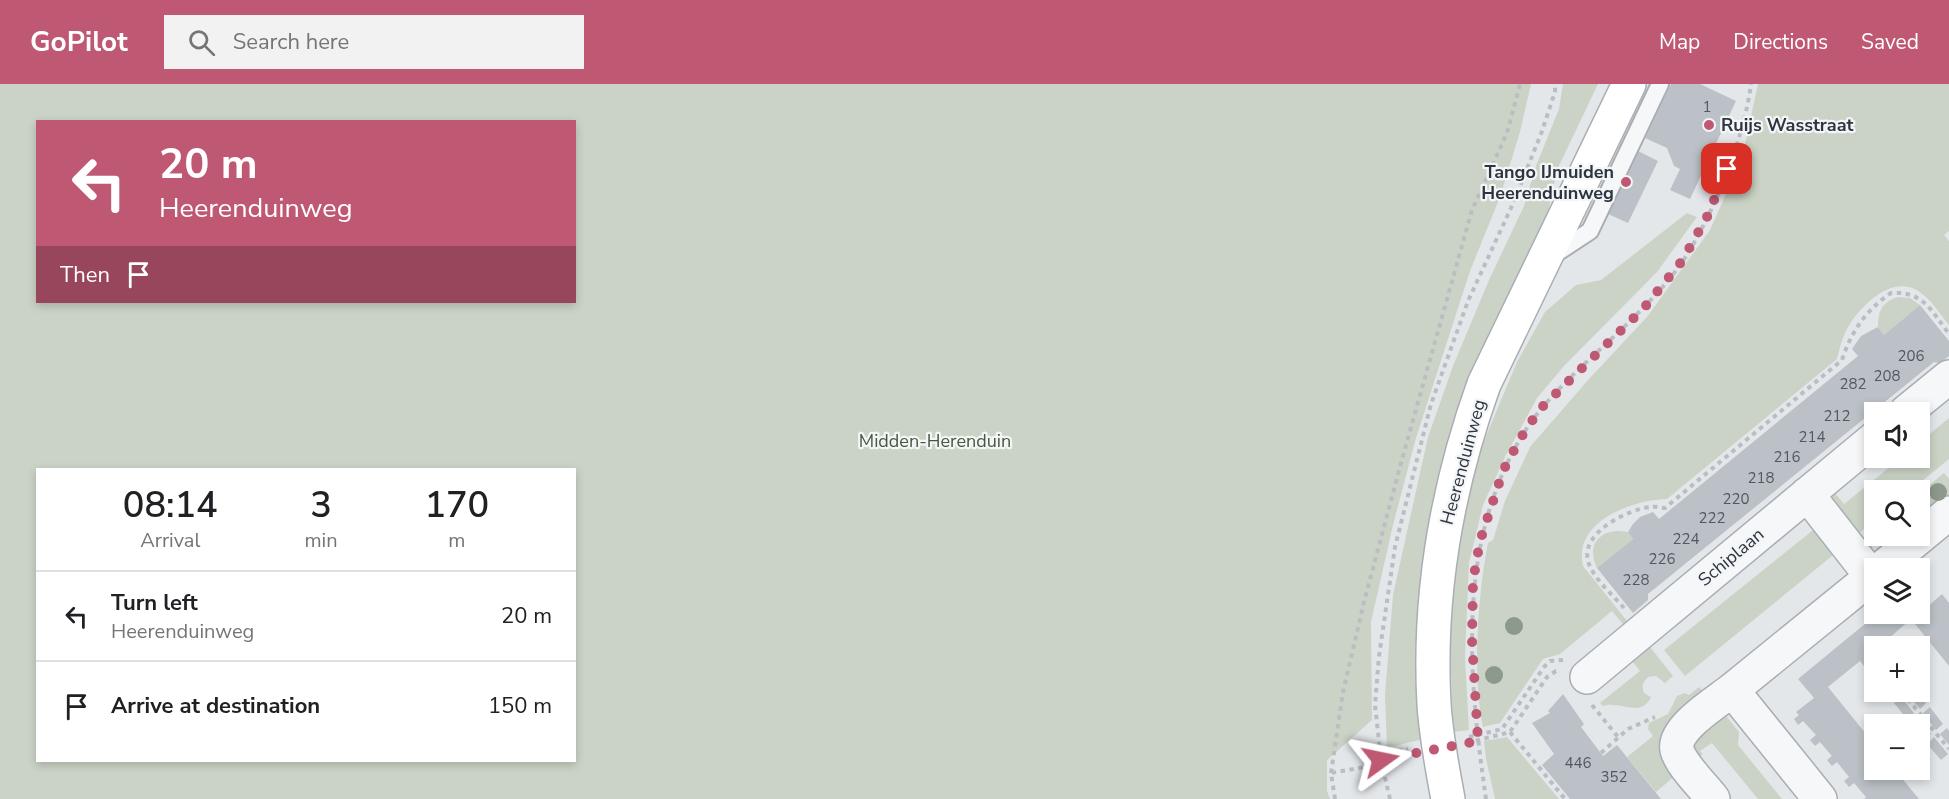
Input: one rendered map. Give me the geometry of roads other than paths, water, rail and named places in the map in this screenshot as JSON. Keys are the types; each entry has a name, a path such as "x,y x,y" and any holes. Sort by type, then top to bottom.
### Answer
{"main road":[{"name":"Heerenduinweg","path":"1448,799 1434,705 1432,644 1436,585 1445,521 1468,429 1484,384 1629,84"}],"street":[{"path":"1918,402 1949,377"},
{"name":"Schiplaan","path":"1580,683 1864,447"},
{"path":"1807,494 1864,559"},
{"path":"1897,558 1945,524"},
{"path":"1713,799 1677,751 1677,738 1684,728 1864,583"},
{"path":"1732,690 1820,799"}],"lane":[{"path":"1543,261 1590,231 1660,84"}],"place":[{"name":"Ruijs Wasstraat","path":"1709,125"},
{"name":"Tango IJmuiden Heerenduinweg","path":"1626,182"}],"park label":[{"name":"Midden-Herenduin","path":"935,441"}]}
